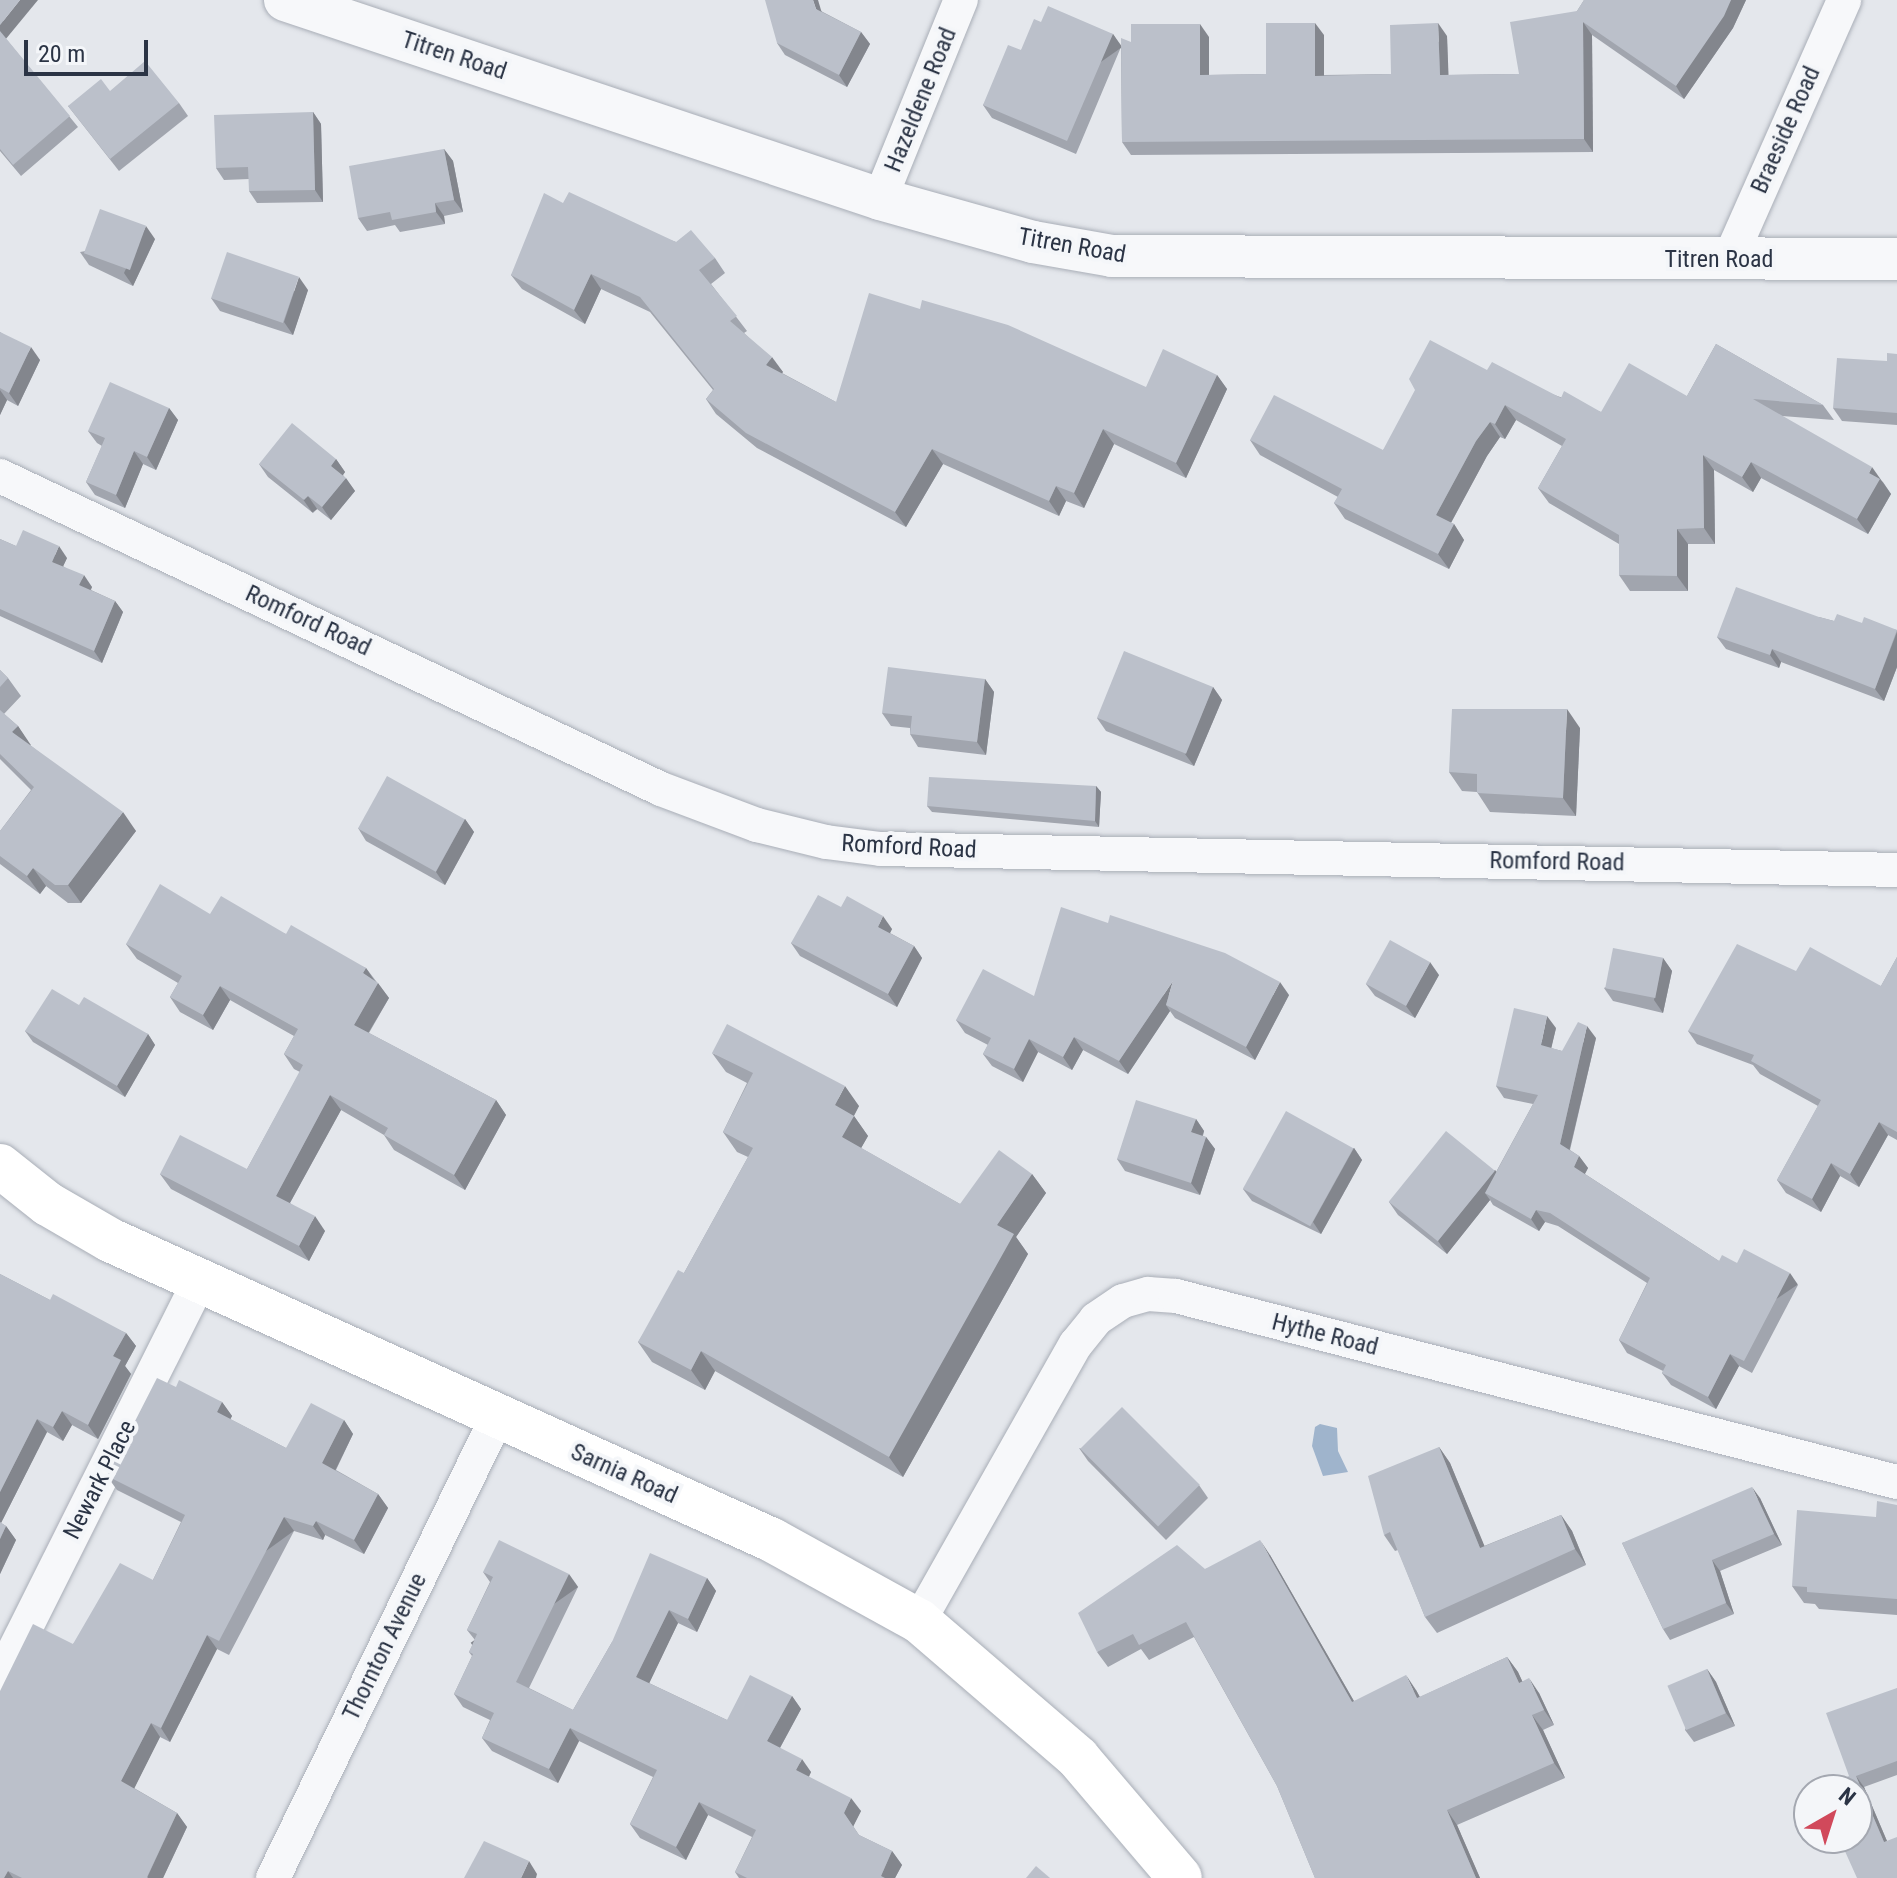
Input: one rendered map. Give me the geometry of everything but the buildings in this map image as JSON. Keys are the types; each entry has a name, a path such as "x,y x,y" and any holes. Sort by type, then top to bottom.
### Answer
{"main road":[{"name":"Sarnia Road","path":"0,1166 48,1204 110,1240 772,1540 919,1621 1078,1758 1180,1878"}],"street":[{"name":"Titren Road","path":"285,0 880,199 1033,242 1112,256 1897,259"},
{"name":"Hazeldene Road","path":"880,199 961,0"},
{"name":"Braeside Road","path":"1729,260 1844,0"},
{"name":"Romford Road","path":"0,476 661,789 757,825 826,842 881,849 1897,870"},
{"name":"Newark Place","path":"0,1679 199,1282"},
{"name":"Hythe Road","path":"919,1621 1076,1344 1096,1319 1123,1301 1148,1294 1176,1296 1897,1482"},
{"name":"Thornton Avenue","path":"273,1878 497,1417"}],"water":[{"path":"1320,1424 1337,1428 1338,1451 1348,1472 1323,1476 1312,1446 1315,1427"}]}
